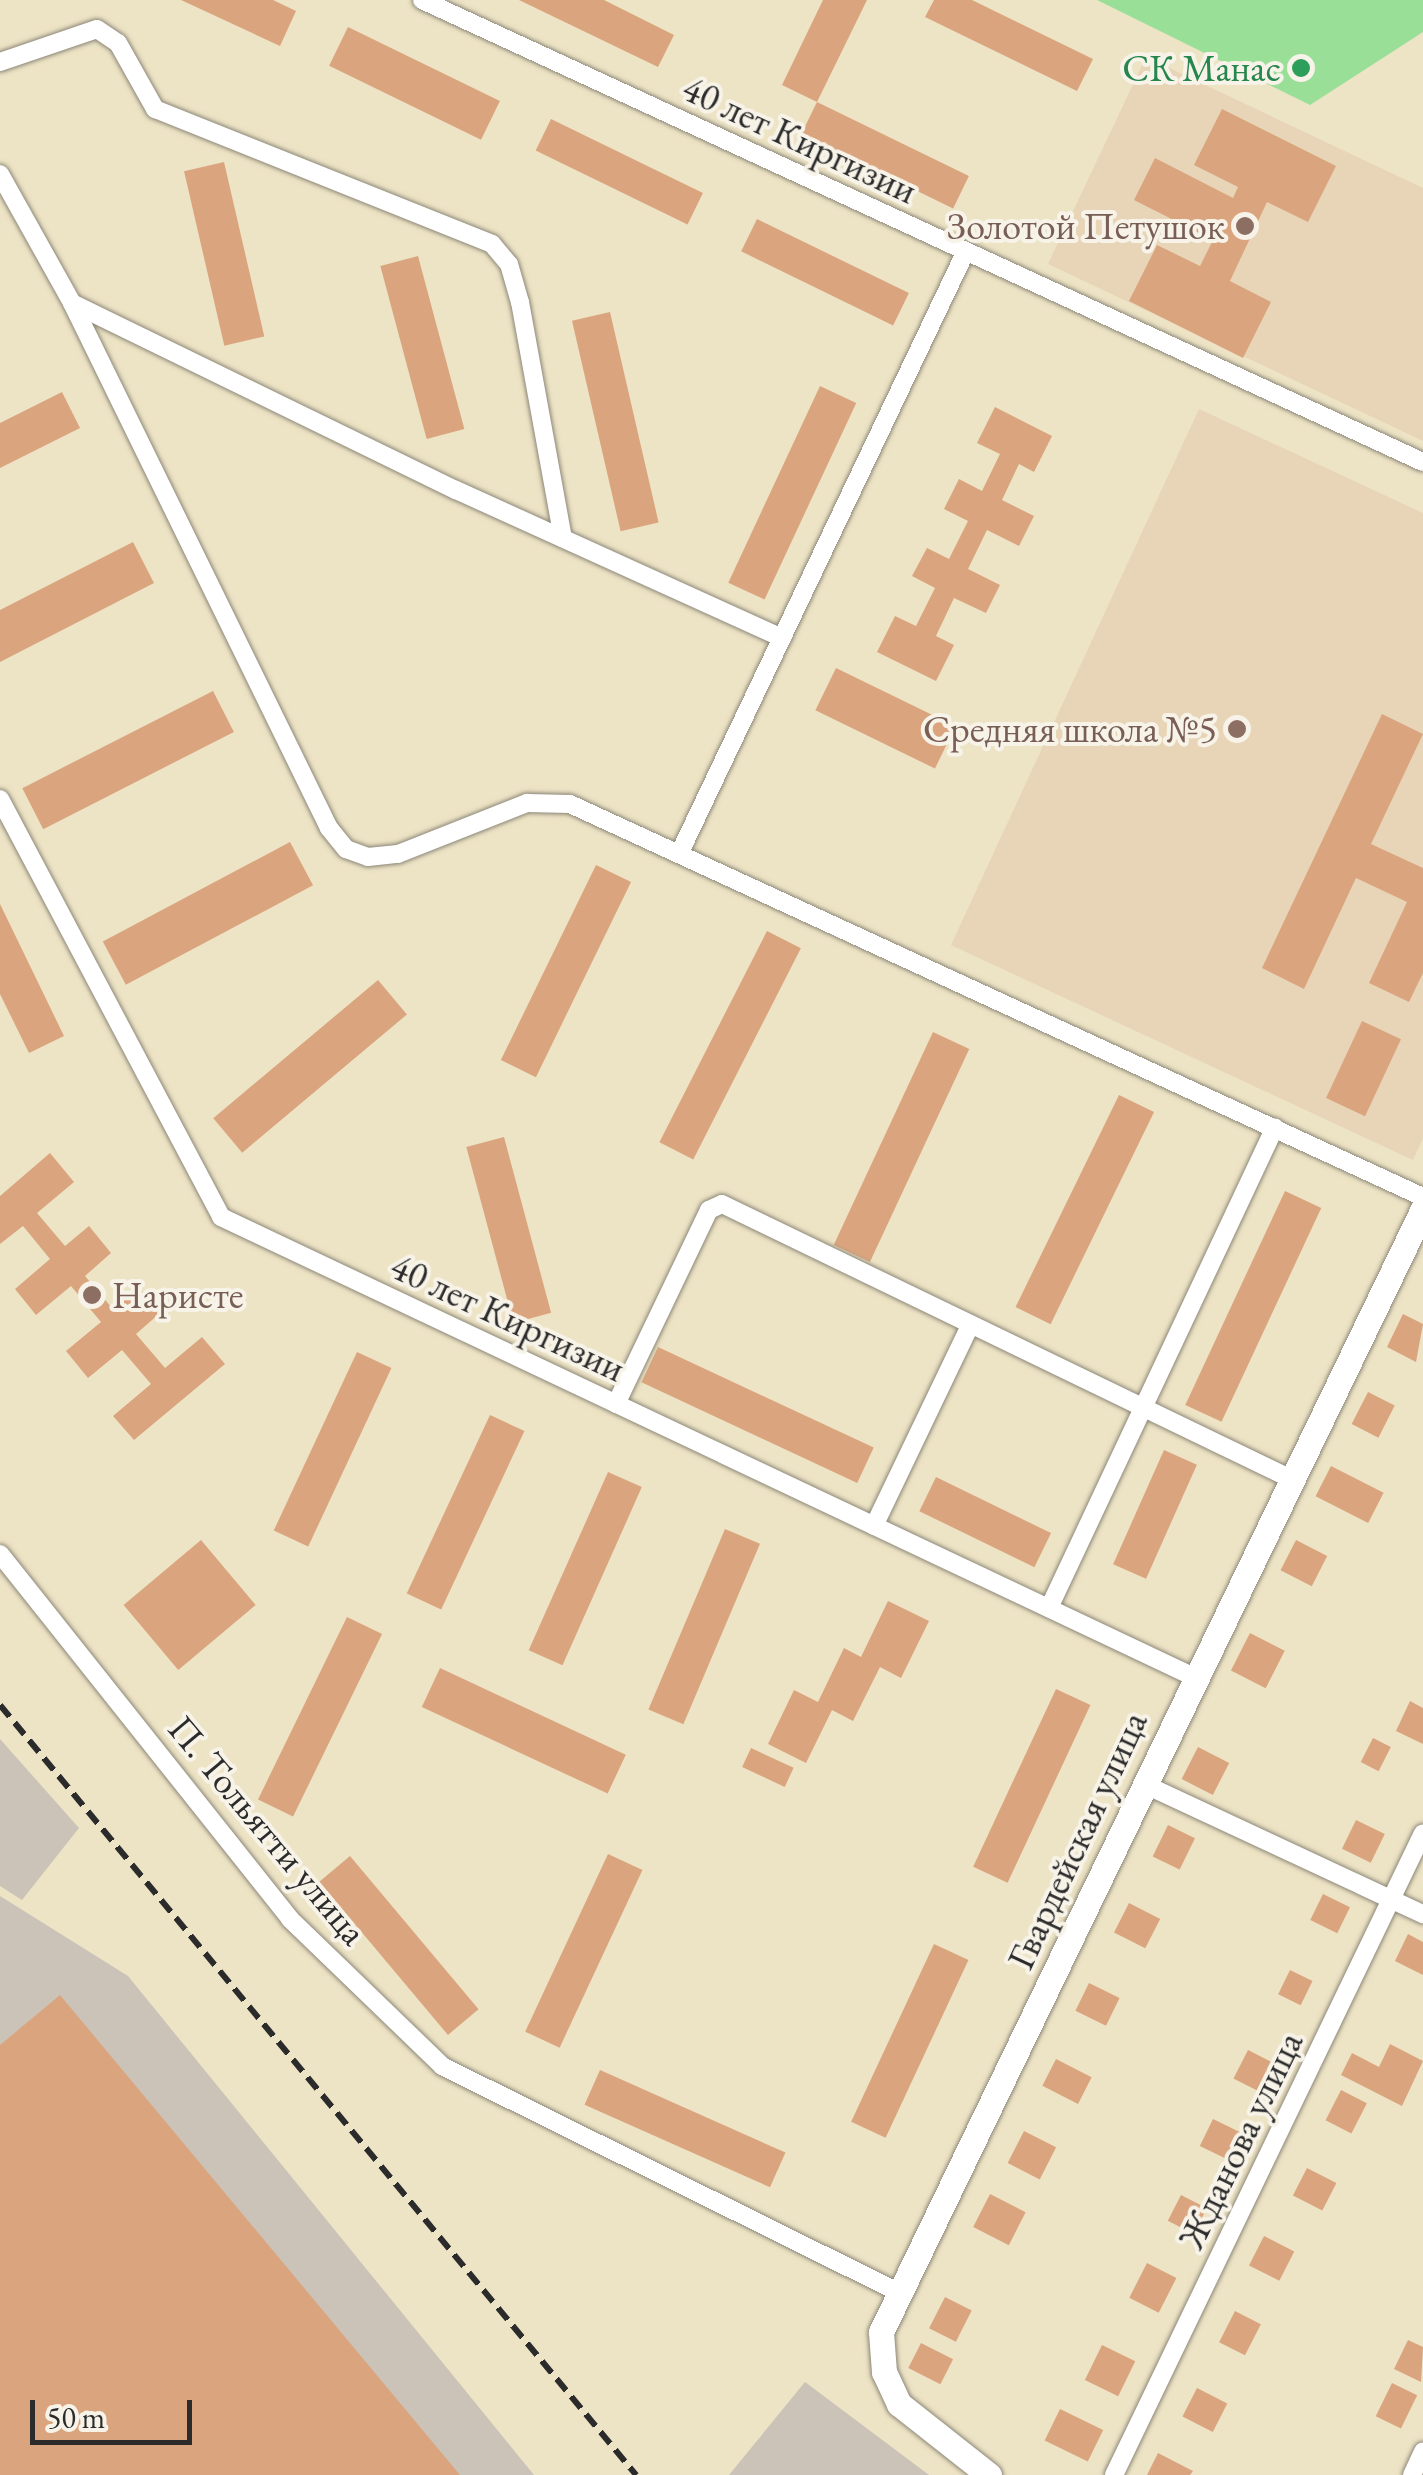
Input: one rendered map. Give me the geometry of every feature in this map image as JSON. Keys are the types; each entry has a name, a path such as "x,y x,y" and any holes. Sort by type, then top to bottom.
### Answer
{"street":[{"name":"40 лет Киргизии","path":"422,0 1423,462"},
{"path":"0,62 97,29 118,43 155,110 492,244 509,264 520,302 563,538"},
{"path":"0,174 72,303 329,828 346,849 368,856 398,854 527,802 570,804 681,850 1423,1197"},
{"path":"681,850 966,251"},
{"path":"72,303 563,538 782,638"},
{"name":"40 лет Киргизии","path":"0,799 221,1217 1194,1677"},
{"path":"1049,1608 1275,1127"},
{"path":"616,1404 716,1205 728,1205 969,1328 1291,1479"},
{"name":"Гвардейская улица","path":"989,2475 898,2404 884,2372 881,2332 1146,1785 1194,1677 1423,1210"},
{"path":"874,1526 969,1328"},
{"name":"П. Тольятти улица","path":"0,1554 290,1919 442,2066 900,2293"},
{"path":"1146,1785 1423,1914"},
{"name":"Жданова улица","path":"1114,2475 1423,1834"},
{"path":"1412,2475 1423,2451"}],"shaded area":[{"name":"Золотой Петушок","path":"1146,57 1423,188 1423,441 1048,264"},
{"name":"Средняя школа №5","path":"1199,409 1423,513 1423,1138 1413,1160 951,945"},
{"path":"0,1739 79,1828 22,1900 0,1886"},
{"path":"0,1896 128,1976 534,2475 0,2475"},
{"path":"805,2382 929,2475 729,2475"}],"green space":[{"name":"СК Манас","path":"1097,0 1423,0 1423,32 1310,105"}],"building":[{"path":"181,0 273,0 296,11 280,46"},
{"path":"519,0 604,0 674,35 658,67"},
{"path":"823,0 867,0 817,102 782,85"},
{"path":"934,0 972,0 1093,59 1077,91 925,17"},
{"path":"348,27 500,101 481,140 329,66"},
{"path":"817,102 969,176 953,208 801,134"},
{"path":"1222,109 1336,166 1308,222 1267,202 1230,281 1271,302 1243,358 1129,301 1157,245 1200,266 1213,240 1134,200 1155,158 1233,198 1238,187 1194,165"},
{"path":"551,119 703,193 688,225 536,150"},
{"path":"224,162 264,336 224,346 184,171"},
{"path":"757,219 909,293 893,325 741,251"},
{"path":"418,256 464,429 427,439 380,266"},
{"path":"610,312 659,522 621,531 572,321"},
{"path":"820,386 856,403 765,600 728,583"},
{"path":"62,392 80,428 0,468 0,423"},
{"path":"995,407 1052,436 1034,472 1019,464 1002,500 1034,516 1019,546 987,530 968,569 1000,585 986,613 954,598 936,636 954,645 936,681 877,652 895,616 916,626 935,588 912,576 927,548 949,559 968,521 944,509 959,479 982,491 1000,454 977,443"},
{"path":"133,542 154,583 0,662 0,610"},
{"path":"836,668 956,726 935,769 815,710"},
{"path":"213,691 234,732 43,829 22,788"},
{"path":"1382,714 1423,734 1371,844 1423,868 1423,973 1409,1002 1369,983 1407,902 1356,878 1304,989 1262,968"},
{"path":"290,842 313,885 126,985 103,942"},
{"path":"596,865 631,882 536,1077 501,1060"},
{"path":"0,904 64,1036 29,1053 0,994"},
{"path":"767,931 801,948 693,1159 659,1142"},
{"path":"378,980 407,1014 242,1153 213,1118"},
{"path":"1362,1021 1401,1039 1365,1116 1326,1098"},
{"path":"933,1032 969,1049 870,1262 834,1245"},
{"path":"1119,1095 1154,1112 1051,1324 1016,1307"},
{"path":"504,1137 551,1313 513,1323 466,1147"},
{"path":"50,1153 74,1182 37,1213 65,1246 89,1226 111,1253 85,1276 112,1308 138,1286 160,1313 136,1334 165,1368 202,1337 225,1364 134,1440 113,1416 151,1384 122,1350 88,1378 66,1351 101,1322 71,1286 36,1315 15,1289 50,1259 23,1226 0,1244 0,1196"},
{"path":"1285,1191 1321,1208 1222,1422 1185,1405"},
{"path":"1403,1314 1423,1324 1416,1362 1387,1347"},
{"path":"658,1347 874,1448 857,1483 642,1382"},
{"path":"357,1352 391,1368 308,1547 274,1531"},
{"path":"1368,1392 1395,1406 1378,1438 1352,1424"},
{"path":"490,1415 524,1431 441,1610 407,1594"},
{"path":"1164,1450 1197,1465 1146,1579 1113,1564"},
{"path":"1331,1466 1384,1493 1368,1523 1316,1496"},
{"path":"608,1472 642,1487 562,1665 529,1650"},
{"path":"936,1477 1051,1533 1034,1567 919,1511"},
{"path":"725,1529 760,1544 683,1724 648,1709"},
{"path":"201,1540 256,1605 178,1670 124,1605"},
{"path":"1296,1540 1327,1556 1312,1586 1281,1570"},
{"path":"888,1601 929,1621 901,1678 880,1667 853,1721 832,1710 806,1763 768,1744 794,1690 818,1702 844,1648 861,1657"},
{"path":"347,1617 382,1634 293,1817 258,1799"},
{"path":"1250,1633 1285,1651 1266,1688 1231,1670"},
{"path":"440,1668 626,1755 608,1794 422,1707"},
{"path":"1056,1689 1090,1705 1008,1883 973,1867"},
{"path":"1410,1701 1423,1708 1423,1744 1396,1731"},
{"path":"1373,1738 1391,1747 1379,1771 1361,1762"},
{"path":"1198,1747 1229,1763 1213,1795 1182,1779"},
{"path":"751,1748 794,1768 785,1787 742,1767"},
{"path":"1356,1820 1385,1834 1371,1863 1342,1849"},
{"path":"1168,1825 1195,1838 1180,1870 1153,1856"},
{"path":"608,1854 642,1870 560,2048 525,2032"},
{"path":"350,1856 479,2009 448,2035 319,1882"},
{"path":"1323,1894 1350,1907 1337,1933 1310,1920"},
{"path":"1129,1903 1160,1919 1145,1948 1114,1932"},
{"path":"1408,1934 1423,1942 1423,1975 1395,1961"},
{"path":"934,1944 968,1960 886,2138 851,2122"},
{"path":"1290,1970 1312,1981 1301,2005 1278,1994"},
{"path":"1089,1983 1120,1998 1106,2026 1075,2011"},
{"path":"60,1995 460,2475 0,2475 0,2045"},
{"path":"1390,2044 1423,2061 1402,2106 1341,2075 1352,2053 1379,2067"},
{"path":"1248,2050 1280,2066 1266,2095 1233,2079"},
{"path":"1056,2059 1092,2077 1078,2104 1042,2086"},
{"path":"600,2070 785,2153 770,2187 585,2105"},
{"path":"1341,2090 1367,2103 1351,2133 1326,2120"},
{"path":"1213,2119 1242,2133 1229,2160 1200,2146"},
{"path":"1024,2131 1056,2147 1040,2179 1008,2163"},
{"path":"1307,2168 1336,2183 1322,2211 1293,2196"},
{"path":"990,2194 1026,2212 1009,2245 973,2227"},
{"path":"1181,2195 1207,2208 1194,2234 1168,2221"},
{"path":"1264,2236 1294,2251 1279,2281 1249,2265"},
{"path":"1147,2263 1176,2278 1159,2313 1129,2298"},
{"path":"945,2297 972,2311 956,2342 929,2328"},
{"path":"1235,2311 1261,2324 1245,2355 1219,2342"},
{"path":"1408,2340 1423,2347 1421,2382 1394,2369"},
{"path":"921,2343 953,2359 940,2384 908,2368"},
{"path":"1102,2345 1135,2361 1118,2396 1085,2380"},
{"path":"1392,2383 1417,2395 1401,2429 1376,2416"},
{"path":"1197,2388 1227,2403 1213,2432 1182,2417"},
{"path":"1060,2409 1103,2430 1088,2461 1045,2440"},
{"path":"1158,2453 1193,2471 1190,2475 1147,2475"}],"railway":[{"path":"0,1705 636,2475"}],"place":[{"name":"СК Манас","path":"1301,68"},
{"name":"Золотой Петушок","path":"1245,226"},
{"name":"Средняя школа №5","path":"1237,729"},
{"name":"Наристе","path":"92,1295"}]}
